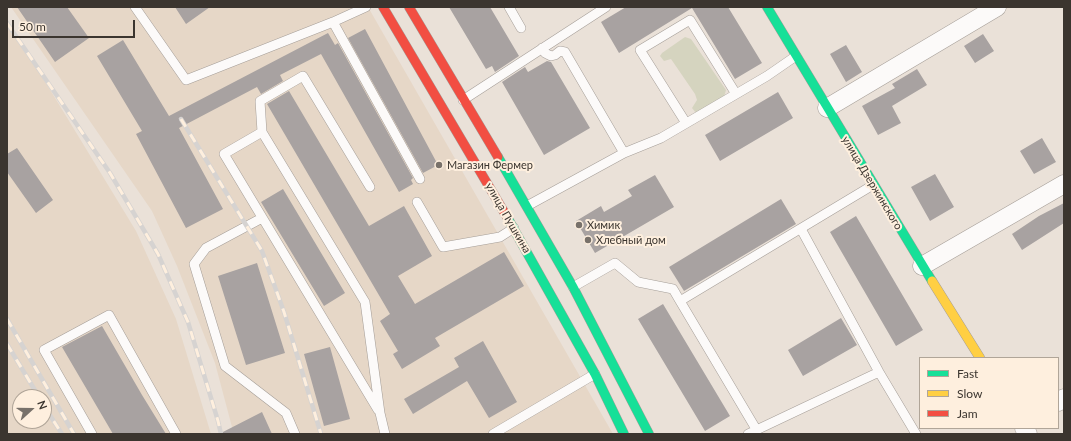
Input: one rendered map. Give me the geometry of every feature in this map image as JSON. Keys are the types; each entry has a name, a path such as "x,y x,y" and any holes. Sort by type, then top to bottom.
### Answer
{"main road":[{"name":"улица Пушкина","path":"383,7 514,228 595,374 624,434"},
{"name":"улица Пушкина","path":"409,7 527,206 573,287 649,434"},
{"name":"улица Дзержинского","path":"767,7 922,266 979,357"}],"street":[{"path":"827,108 997,7"},
{"path":"922,266 1064,184"}],"lane":[{"path":"135,7 186,80 333,22 366,7"},
{"path":"509,7 521,28"},
{"path":"463,100 606,7"},
{"path":"686,123 640,50 690,20 736,94"},
{"path":"333,22 420,179"},
{"path":"542,48 545,53 551,56 560,51 565,52 624,152"},
{"path":"527,206 624,152 661,138 736,94 796,56"},
{"path":"370,187 303,76 260,101 262,132 365,302 380,413 385,434"},
{"path":"262,132 224,154 380,413"},
{"path":"680,301 874,185"},
{"path":"417,202 443,247 500,237 514,228"},
{"path":"262,218 206,248 194,264 225,366 286,413 295,434"},
{"path":"801,229 879,372 916,434"},
{"path":"573,287 615,263 638,282 673,289 756,429"},
{"path":"92,434 44,350 109,315 176,434"},
{"path":"748,434 879,372"},
{"path":"493,434 595,374"}],"shaded area":[{"path":"11,7 368,7 613,434 232,434 232,427 215,363 177,266 152,211"},
{"path":"7,19 136,231 176,319 211,434 7,434"}],"green space":[{"path":"685,37 691,39 726,90 724,97 696,113 692,108 697,100 695,94 671,59 664,61 660,56"}],"building":[{"path":"17,7 67,7 89,38 55,62"},
{"path":"175,7 210,7 186,24"},
{"path":"449,7 490,7 519,56 495,72 492,66 486,69"},
{"path":"626,7 728,7 762,63 735,79 692,8 619,53 601,22"},
{"path":"365,29 438,165 423,173 348,38"},
{"path":"328,33 335,45 338,43 413,178 411,180 413,184 399,192 321,54 280,75 283,81 261,94 257,87 179,128 223,209 186,228 136,134 142,131 97,56 123,40 169,116"},
{"path":"983,34 994,51 975,63 964,46"},
{"path":"846,45 862,72 846,82 830,54"},
{"path":"547,61 551,62 590,128 544,155 502,82 525,67 528,72"},
{"path":"917,69 927,85 892,106 901,123 878,135 862,106 895,88 892,84"},
{"path":"289,91 369,226 404,206 432,256 398,276 415,304 504,252 524,286 435,338 440,346 402,369 393,354 398,351 380,321 390,314 267,104"},
{"path":"778,92 793,118 720,161 705,135"},
{"path":"1042,138 1056,162 1034,174 1020,151"},
{"path":"17,148 53,200 36,213 7,172 7,154"},
{"path":"935,174 954,207 930,221 911,187"},
{"path":"655,175 674,207 595,253 576,221 601,206 604,212 632,196 628,190"},
{"path":"283,189 345,293 324,306 261,202"},
{"path":"781,199 796,224 684,291 669,267"},
{"path":"1064,203 1064,223 1022,250 1012,234 1039,216"},
{"path":"856,216 923,330 896,346 830,232"},
{"path":"257,263 285,353 246,365 218,276"},
{"path":"663,304 730,416 705,431 638,319"},
{"path":"841,318 857,345 803,376 788,350"},
{"path":"102,326 166,434 113,434 62,347"},
{"path":"483,341 517,402 489,418 467,381 413,414 404,399 459,367 454,358"},
{"path":"330,347 350,419 324,426 304,354"},
{"path":"262,412 272,434 219,434"}],"railway":[{"path":"7,23 110,173 158,254 188,322 221,434"},
{"path":"181,119 262,251 284,312 321,434"},
{"path":"7,319 74,434"},
{"path":"7,344 34,389"},
{"path":"52,418 62,434"}],"traffic: fast":[{"path":"767,7 932,281"},
{"path":"498,157 573,287 649,434"},
{"path":"507,217 595,374 624,434"}],"traffic: slow":[{"path":"932,281 979,357"}],"traffic: jam":[{"path":"383,7 507,217"},
{"path":"409,7 498,157"}],"place":[{"name":"Магазин Фермер","path":"439,165"},
{"name":"Химик","path":"579,225"},
{"name":"Хлебный дом","path":"588,240"}]}
